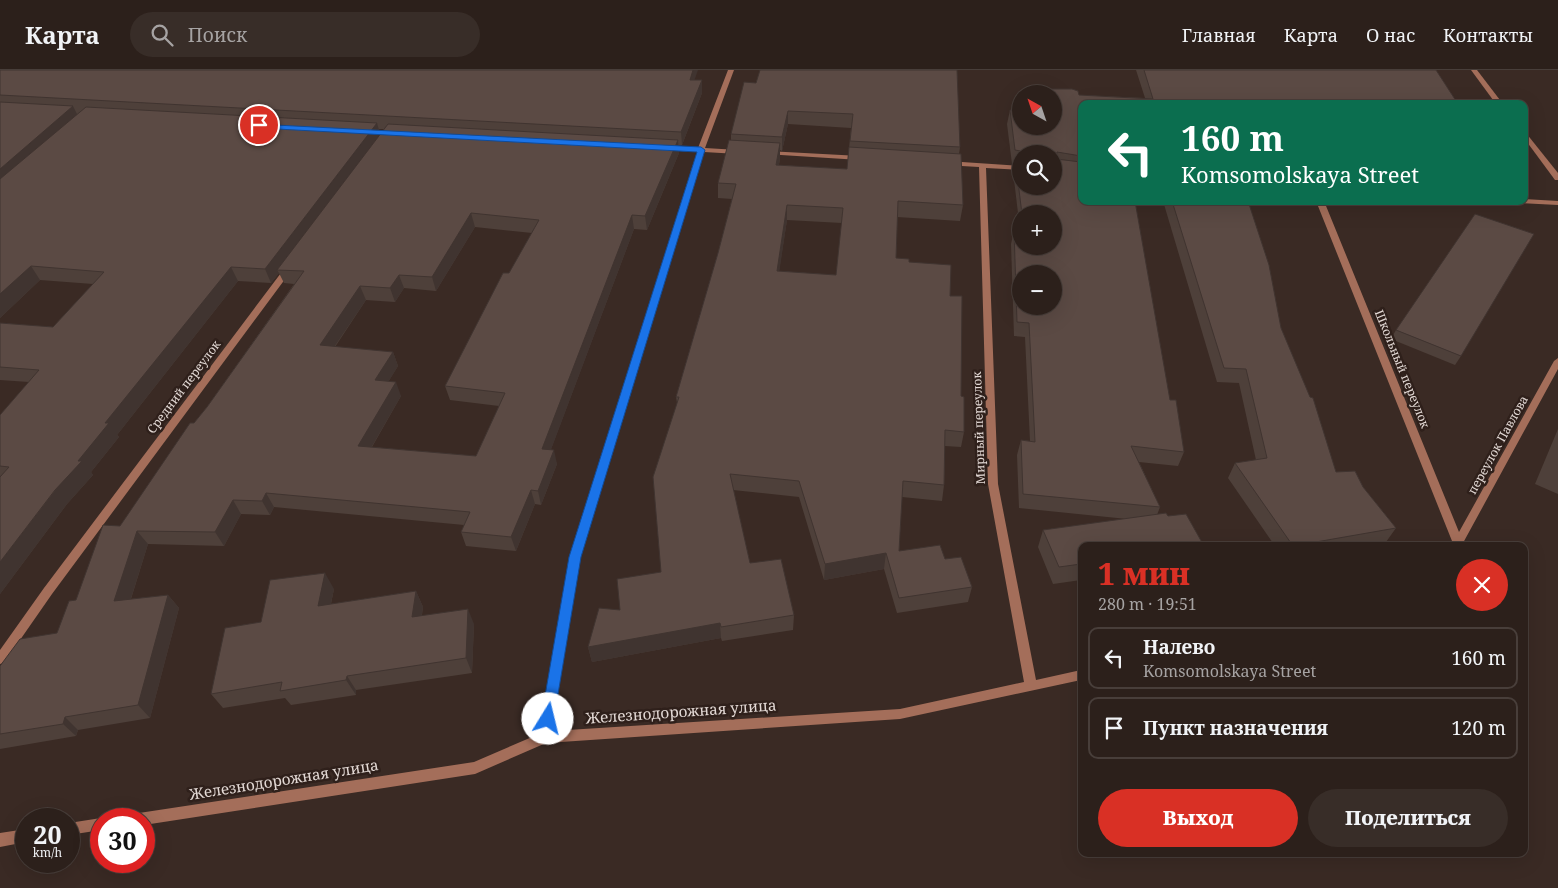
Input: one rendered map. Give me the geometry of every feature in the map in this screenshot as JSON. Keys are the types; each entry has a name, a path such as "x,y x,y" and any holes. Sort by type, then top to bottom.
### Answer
{"street":[{"path":"545,737 575,557 701,150 731,70"},
{"path":"1474,70 1497,100"},
{"path":"1528,139 1558,178"},
{"path":"653,147 750,152"},
{"path":"760,153 866,159"},
{"path":"934,162 1012,167"},
{"name":"Мирный переулок","path":"982,165 993,484 1031,686"},
{"path":"1528,201 1558,204"},
{"name":"Школьный переулок","path":"1322,205 1458,542"},
{"name":"Средний переулок","path":"0,659 48,591 296,259"},
{"name":"переулок Павлова","path":"1460,542 1558,362"},
{"name":"Железнодорожная улица","path":"155,817 475,768 545,737 900,714 1078,676"},
{"path":"0,840 15,838"}],"building":[{"path":"0,70 693,70 690,80 702,80 681,132 0,95"},
{"path":"760,70 957,70 960,147 850,141 853,114 788,111 782,137 731,134 744,82 756,83"},
{"path":"1144,70 1436,70 1455,100 1078,100 1078,156 1062,153 1062,145 1014,145 1013,135 1062,135 1062,89 1078,91 1079,95 1153,99"},
{"path":"0,102 73,106 0,169"},
{"path":"86,107 377,123 265,269 231,267 105,423 109,423 78,461 82,461 55,490 0,562 0,477 9,467 0,466 0,415 39,370 0,367 0,323 53,327 104,272 31,266 0,294 0,179"},
{"path":"1010,110 1012,110 1012,126"},
{"path":"388,124 678,140 645,216 632,215 542,449 554,450 538,491 531,490 511,537 461,532 470,512 266,493 262,501 233,500 215,532 137,531 114,601 168,595 138,705 65,717 63,724 0,734 0,666 20,639 57,633 69,601 76,600 103,525 120,526 190,423 194,423 207,407 304,271 277,270","holes":["471,213 539,220 509,273 503,273 445,386 505,393 476,456 358,446 396,382 375,380 393,352 320,345 360,286 390,288 399,275 432,277"]},
{"path":"729,140 780,143 776,165 847,169 849,147 961,154 963,205 898,201 896,258 909,259 909,262 951,265 950,296 962,296 961,396 964,397 964,432 945,430 944,485 903,481 899,551 940,545 945,559 961,557 972,587 899,598 886,553 825,564 799,481 730,474 750,563 781,559 794,615 721,627 720,623 588,647 599,608 620,610 617,579 661,572 653,477 679,397 676,397 736,184 718,183","holes":["787,205 843,208 836,275 777,271"]},
{"path":"1062,160 1078,162 1078,205 1136,205 1170,400 1176,400 1184,452 1131,446 1160,507 1023,494 1021,440 1035,442 1029,323 1017,322 1017,315 1062,315 1062,265 1015,265 1015,255 1062,255 1062,205 1021,205 1020,195 1062,195"},
{"path":"1173,205 1249,205 1269,265 1281,328 1310,397 1313,398 1336,472 1355,471 1363,487 1396,528 1316,542 1290,542 1235,463 1267,458 1246,369 1224,368"},
{"path":"1475,214 1534,234 1461,356 1396,330"},
{"path":"1166,513 1168,516 1186,514 1202,542 1078,542 1078,564 1059,567 1043,530"},
{"path":"325,573 318,606 416,591 412,617 468,609 466,658 347,676 346,680 280,691 282,682 211,694 225,628 261,622 270,580"}],"route":[{"path":"259,125 701,150 575,557 548,719"}]}
